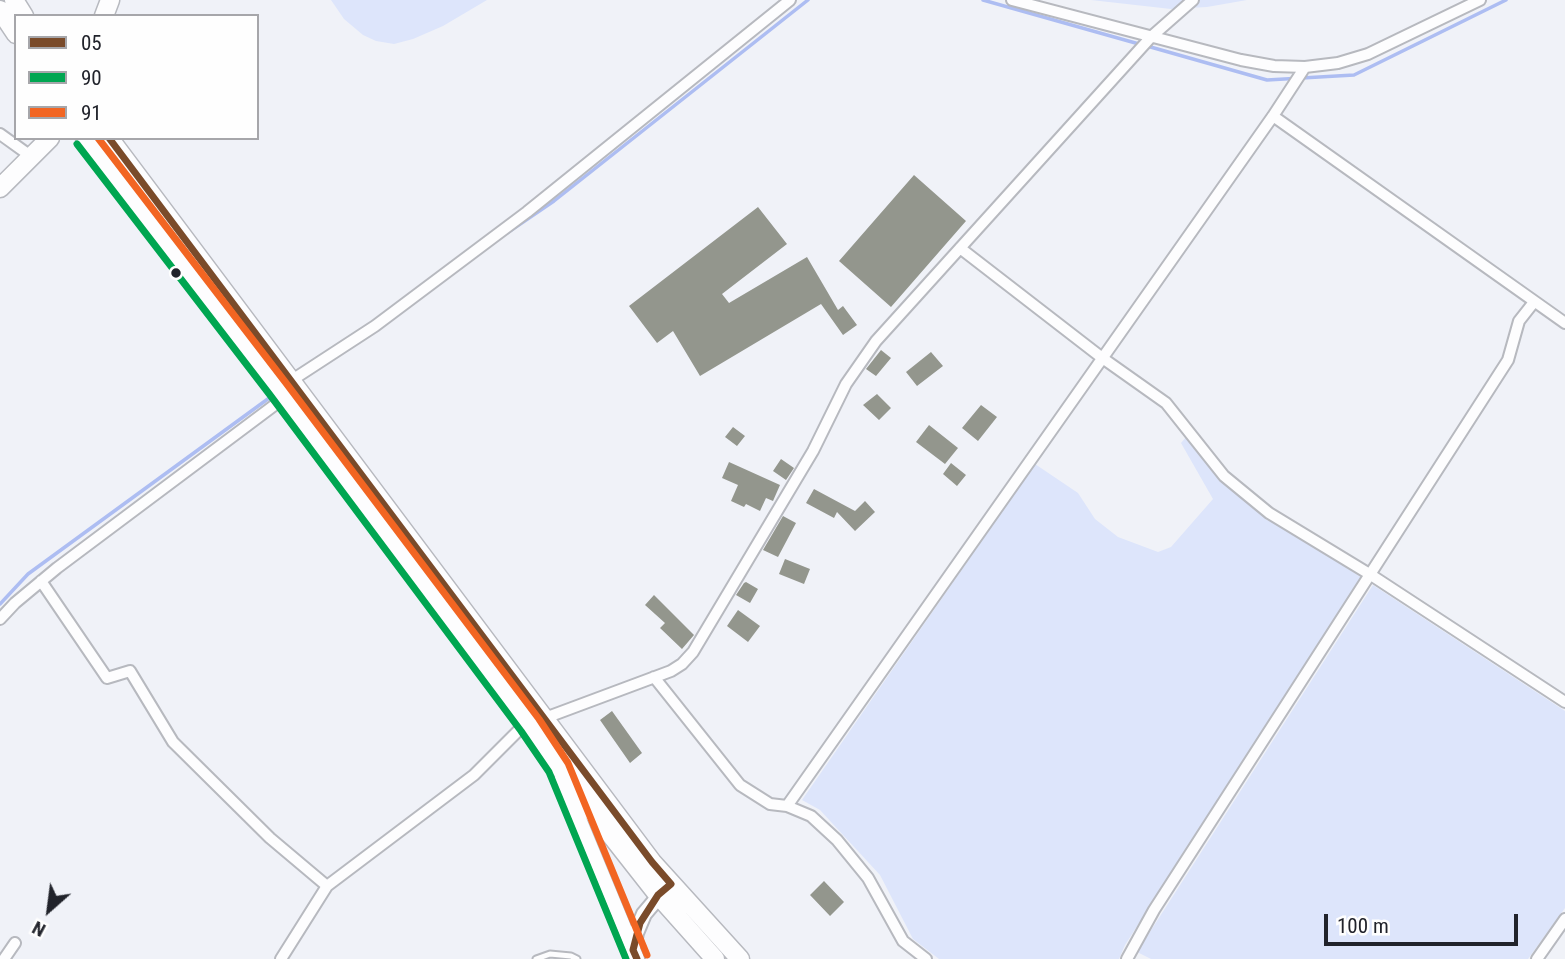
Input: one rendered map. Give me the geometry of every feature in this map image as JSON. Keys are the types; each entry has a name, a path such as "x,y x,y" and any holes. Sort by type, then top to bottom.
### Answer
{"highway":[{"path":"0,10 14,31"},
{"path":"0,188 48,140"},
{"path":"87,140 284,389 665,889 715,959"},
{"path":"110,140 284,389"},
{"path":"538,722 558,766 665,889 740,959"}],"street":[{"path":"0,619 41,581 284,389 375,326 527,212 790,0"},
{"path":"1012,0 1241,60 1274,66 1338,63 1368,54 1480,0"},
{"path":"281,959 327,886 474,775 509,738 538,722 671,671 682,664 692,652 813,451 846,384 876,341 1151,37 1193,0"},
{"path":"787,806 1273,116 1305,66"},
{"path":"1273,116 1565,323"},
{"path":"0,134 32,157"},
{"path":"960,248 1101,357 1166,402 1224,476 1269,513 1371,575 1565,702"},
{"path":"1127,959 1154,910 1508,360 1519,321 1534,302"},
{"path":"41,581 107,678 131,671 173,742 270,838 327,886"},
{"path":"654,677 740,785 770,804 787,806 811,816 837,840 867,878 903,941 926,959"},
{"path":"558,766 635,954"},
{"path":"635,954 640,923 665,889"},
{"path":"1537,959 1565,919"},
{"path":"4,959 15,943"}],"lane":[{"path":"536,959 550,954 577,959"}],"shaded area":[{"path":"331,0 487,0 443,26 394,44 376,41 363,35 344,19"},
{"path":"1091,0 1247,0 1207,7 1171,9"},
{"path":"1187,436 1219,476 1267,520 1294,532 1362,578 1125,945 1119,959 939,959 913,939 880,875 820,810 802,800 1035,464 1078,493 1095,519 1118,537 1158,552 1171,547 1213,499 1181,443"},
{"path":"1373,585 1565,711 1565,908 1528,959 1151,959 1137,952"}],"building":[{"path":"914,175 966,221 891,307 839,261"},
{"path":"758,207 787,244 722,294 729,303 807,257 838,310 843,306 857,325 843,335 821,304 700,376 673,331 657,343 629,306"},
{"path":"881,350 891,358 876,376 866,369"},
{"path":"931,352 943,366 917,386 906,372"},
{"path":"877,394 891,408 879,420 863,405"},
{"path":"981,405 997,417 978,441 962,428"},
{"path":"929,425 958,448 945,464 916,442"},
{"path":"733,427 745,436 737,446 725,437"},
{"path":"781,459 794,468 786,480 773,471"},
{"path":"729,462 780,485 773,501 766,498 760,511 731,501 738,485 722,478"},
{"path":"951,463 966,475 957,486 943,474"},
{"path":"814,489 855,511 865,501 875,512 855,531 837,512 834,518 806,503"},
{"path":"783,516 796,523 778,557 763,550"},
{"path":"785,559 810,569 804,584 779,574"},
{"path":"746,582 758,589 750,603 736,595"},
{"path":"654,595 694,635 682,649 660,628 665,623 645,605"},
{"path":"738,610 760,626 748,642 727,626"},
{"path":"612,711 642,753 630,763 600,720"},
{"path":"824,881 844,902 830,916 810,895"}],"waterway":[{"path":"507,233 554,201 808,0"},
{"path":"983,0 1139,44"},
{"path":"1147,46 1267,80 1354,75 1506,0"},
{"path":"0,604 28,574 276,393"}],"transit line":[{"name":"91","path":"100,140 539,719 568,763 647,955"},
{"name":"05","path":"110,140 671,884"},
{"name":"90","path":"77,144 270,395 549,772 626,959"},
{"name":"05","path":"637,959 633,950 640,923 658,895 671,884"}]}
